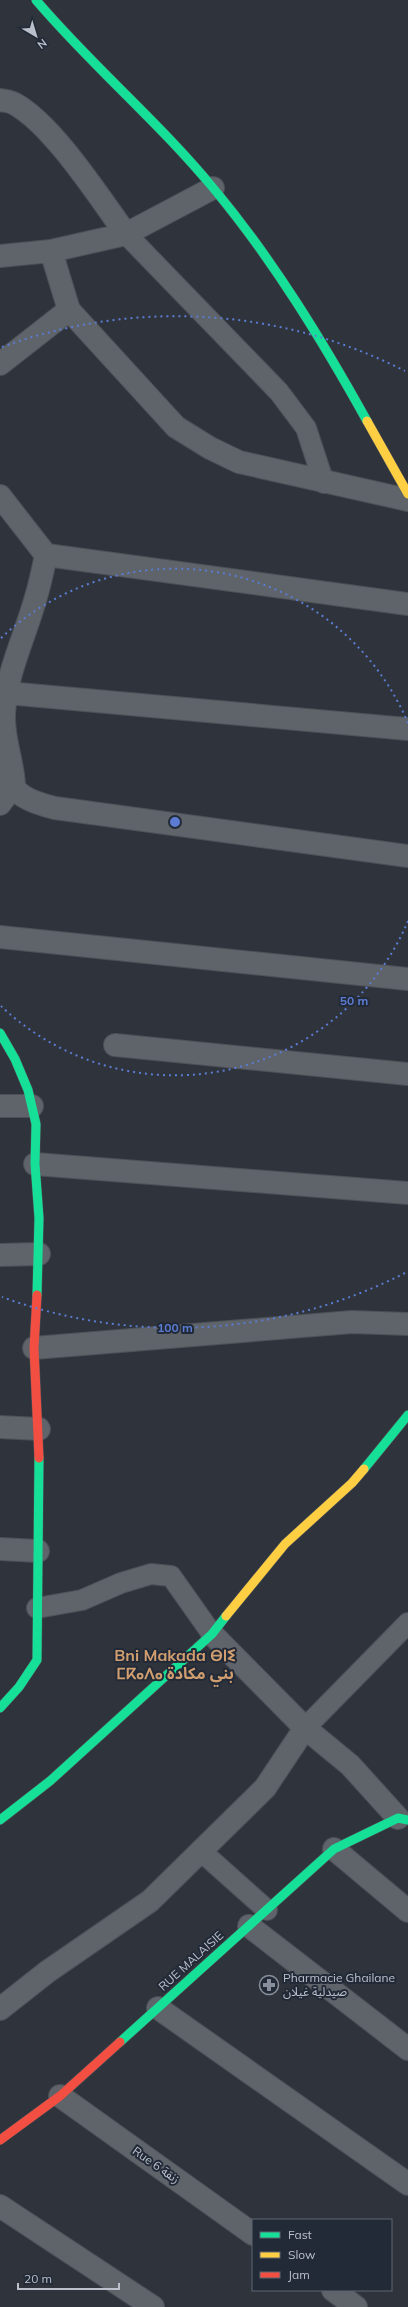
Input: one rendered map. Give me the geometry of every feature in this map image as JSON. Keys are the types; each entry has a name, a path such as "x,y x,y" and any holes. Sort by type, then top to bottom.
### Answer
{"street":[{"path":"36,0 84,55 133,103 213,188 255,241 318,336 408,494"},
{"path":"0,100 13,102 42,126 67,154 126,234"},
{"path":"0,256 51,251 126,234 213,188"},
{"path":"51,251 68,310 176,427 210,448 239,462 324,483 408,500"},
{"path":"0,364 68,310"},
{"path":"0,496 46,556 408,604"},
{"path":"46,556 36,598 11,668 4,715 5,739 12,769 4,788 31,802 55,808 408,856"},
{"path":"7,693 408,729"},
{"path":"0,937 408,979"},
{"path":"0,1033 15,1059 28,1090 36,1124 35,1164 39,1218 39,1254 34,1348 39,1429 37,1660 19,1687 0,1708"},
{"path":"115,1044 408,1074"},
{"path":"0,1106 32,1106"},
{"path":"35,1164 408,1193"},
{"path":"0,1254 39,1254"},
{"path":"34,1348 352,1322 408,1324"},
{"path":"0,1820 50,1781 212,1634 285,1544 352,1483 408,1415"},
{"path":"0,1427 39,1429"},
{"path":"0,1549 38,1551"},
{"path":"212,1634 304,1728 350,1765 405,1815"},
{"path":"0,2009 47,1972 150,1901 202,1852 265,1788 304,1728"},
{"name":"RUE MALAISIE","path":"0,2140 60,2096 334,1849 405,1815"},
{"path":"334,1849 408,1911"},
{"path":"249,1926 408,2049"},
{"path":"158,2008 408,2184"},
{"name":"Rue 6 زنقة","path":"60,2096 252,2233"},
{"path":"0,2206 154,2307"},
{"path":"333,2291 356,2307"}],"lane":[{"path":"126,234 279,392 306,428 324,483"},
{"path":"37,1608 82,1600 121,1583 151,1574 171,1576 212,1634"},
{"path":"304,1728 408,1623"},
{"path":"202,1852 267,1910"}],"traffic: fast":[{"path":"36,0 80,48 171,140 236,216 296,301 367,421"},
{"path":"0,1033 15,1059 28,1090 36,1124 35,1164 39,1218 37,1295"},
{"path":"364,1469 408,1415"},
{"path":"0,1708 19,1687 37,1660 39,1458"},
{"path":"0,1820 50,1781 212,1634 226,1616"},
{"path":"120,2042 334,1849 398,1818 408,1820"}],"traffic: slow":[{"path":"367,421 408,494"},
{"path":"226,1616 285,1544 352,1483 364,1469"}],"traffic: jam":[{"path":"37,1295 34,1348 39,1458"},
{"path":"0,2140 60,2096 120,2042"}],"place":[{"name":"Pharmacie Ghailane صيدلية غيلان","path":"269,1985"}],"district":[{"name":"Bni Makada ⴱⵏⵉ ⵎⴽⴰⴷⴰ بني مكادة","path":"175,1664"}]}
